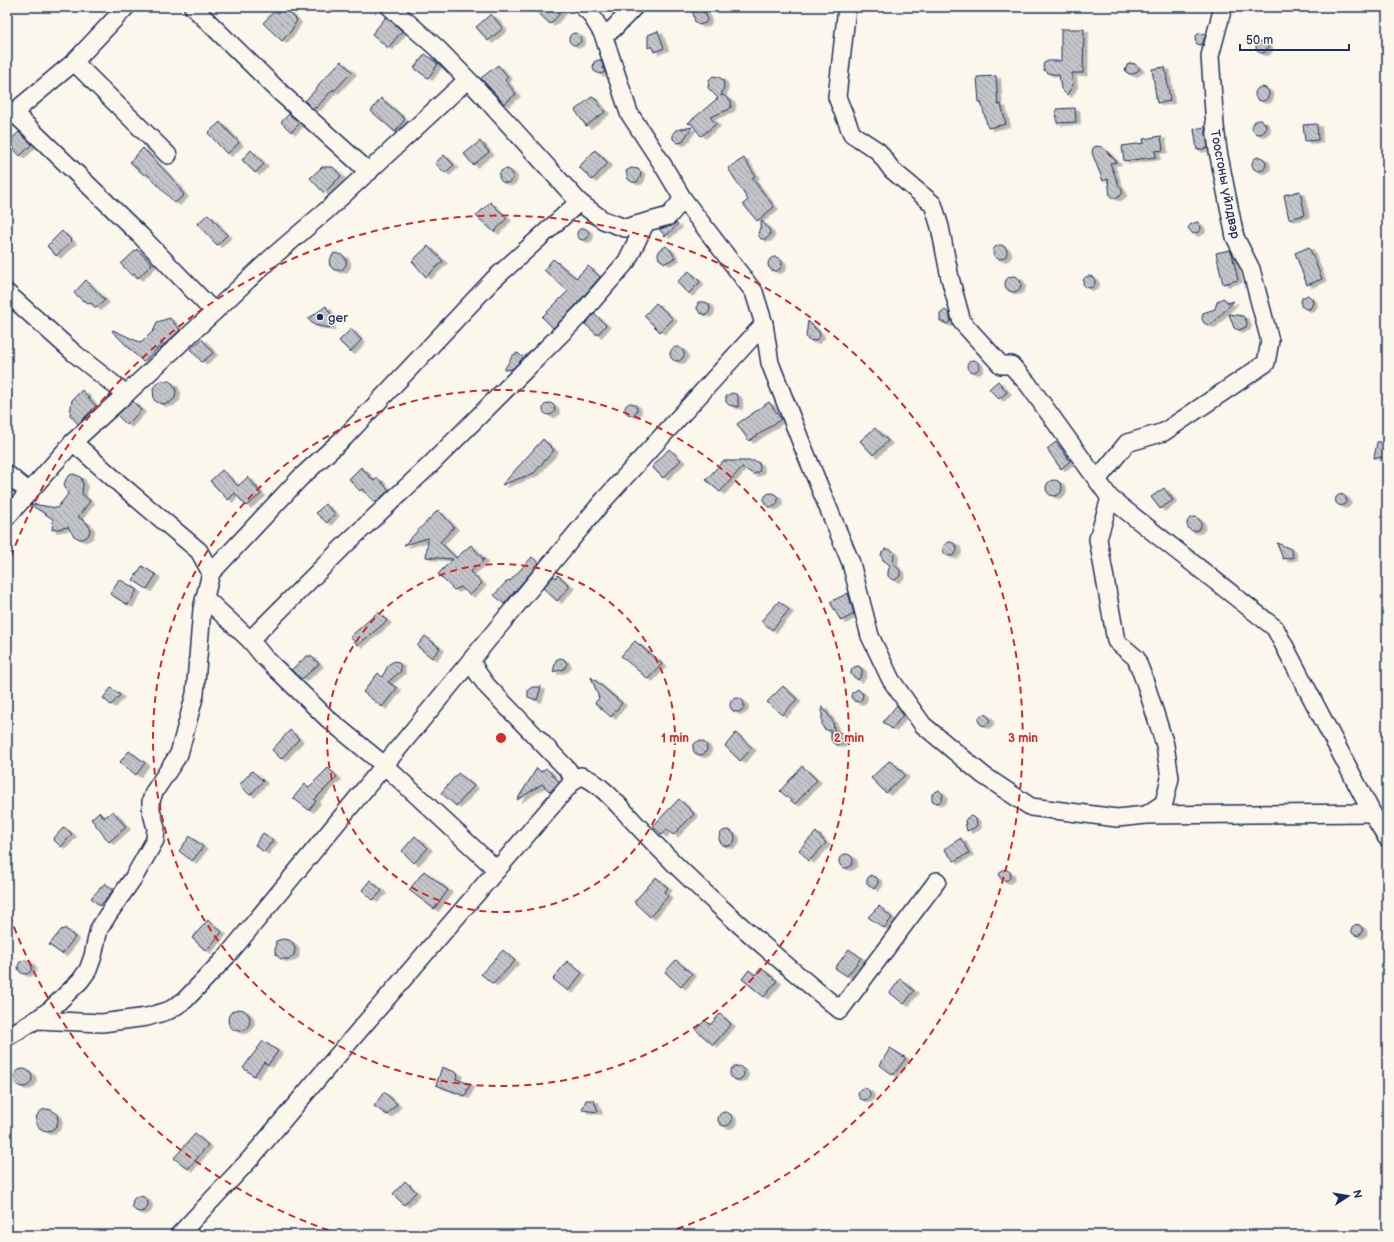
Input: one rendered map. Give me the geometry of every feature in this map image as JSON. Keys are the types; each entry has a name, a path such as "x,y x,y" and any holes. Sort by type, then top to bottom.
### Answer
{"street":[{"path":"126,7 74,62 11,115 135,231 214,312"},
{"path":"193,7 282,94 368,172"},
{"path":"390,7 438,49 579,202 603,220 626,228 670,216 683,199"},
{"path":"583,7 590,13 603,34 629,114 661,162 683,199 754,292 764,324 770,363 851,563 870,636 891,680 923,726 983,775 1032,807 1117,818 1146,815 1372,813"},
{"path":"603,34 613,29 634,7"},
{"path":"847,7 837,97 852,134 878,151 892,170 933,204 940,227 950,278 962,322 1001,365 1011,365 1028,384 1110,498 1275,628 1372,813 1387,838"},
{"name":"Тоосгоны үйлдвэр","path":"1097,480 1127,443 1164,432 1266,363 1270,341 1251,269 1235,237 1218,151 1210,56 1223,7"},
{"path":"74,62 168,155"},
{"path":"7,517 73,442 270,259 327,210 467,80"},
{"path":"7,1037 36,1020 51,1009 80,981 88,970 100,929 107,916 134,877 156,840 156,828 151,810 151,801 154,792 179,754 195,694 202,609 211,573 300,478 346,436 493,280 579,202"},
{"path":"250,640 347,543 429,466 582,313 627,261 646,222"},
{"path":"7,293 74,352 126,394"},
{"path":"36,1020 102,1022 140,1018 170,1010 185,1000 227,956 603,501 764,324"},
{"path":"73,442 199,551 211,573"},
{"path":"7,474 29,492"},
{"path":"1110,498 1098,539 1116,641 1136,658 1145,682 1164,745 1170,778 1164,803 1146,815"},
{"path":"205,598 250,640 264,657 328,719 384,765 497,870"},
{"path":"471,660 487,686 568,770 574,780"},
{"path":"179,1235 251,1158 574,780 581,776 588,778 604,792 702,892 782,963 840,1010 938,881"}],"building":[{"path":"278,7 284,7 297,20 291,31 282,41 263,23"},
{"path":"532,7 566,7 550,24"},
{"path":"692,8 706,13 707,20 705,23 699,25 695,22"},
{"path":"491,14 503,28 488,41 476,27"},
{"path":"386,17 402,31 388,48 372,34"},
{"path":"1061,29 1084,29 1083,73 1072,73 1073,85 1067,95 1061,89 1059,75 1047,73 1043,67 1044,63 1048,61 1061,61"},
{"path":"658,31 664,48 654,52 652,46 648,48 648,35"},
{"path":"577,33 580,34 580,44 573,45 570,44 569,37 570,34"},
{"path":"1199,33 1206,34 1202,45 1197,44 1195,40"},
{"path":"1264,41 1267,42 1267,52 1260,53 1257,52 1256,45 1257,42"},
{"path":"425,54 438,64 428,78 414,68"},
{"path":"601,60 605,72 600,74 594,71 593,67 594,62"},
{"path":"341,61 352,72 334,91 333,89 316,108 315,107 313,109 305,101"},
{"path":"1131,63 1135,64 1140,69 1133,74 1129,74 1125,71 1127,65"},
{"path":"498,65 508,77 505,80 516,94 504,104 481,78"},
{"path":"1165,67 1170,101 1157,103 1152,69"},
{"path":"713,76 719,77 723,80 724,86 721,96 723,95 731,101 731,107 728,110 710,117 716,124 701,136 691,123 688,123 718,98 708,88 709,80"},
{"path":"996,76 998,105 1001,104 1006,124 988,128 981,102 979,102 977,77"},
{"path":"1262,87 1267,89 1269,94 1267,99 1262,101 1257,99 1255,94 1257,89"},
{"path":"593,96 605,112 586,126 575,110"},
{"path":"381,98 405,119 395,132 371,111"},
{"path":"1075,108 1076,122 1057,123 1056,109"},
{"path":"289,114 300,123 291,132 281,122"},
{"path":"1259,120 1264,122 1266,127 1264,132 1259,134 1254,132 1252,127 1254,122"},
{"path":"220,122 239,143 227,154 208,133"},
{"path":"1317,124 1318,140 1305,141 1303,125"},
{"path":"692,127 682,142 678,143 673,139 673,133 676,130"},
{"path":"1205,127 1208,148 1197,150 1194,129"},
{"path":"19,132 32,144 20,156 8,142"},
{"path":"1161,136 1163,150 1155,151 1156,157 1124,161 1122,146 1144,143 1143,139"},
{"path":"480,141 489,152 473,165 464,154"},
{"path":"1096,146 1102,147 1117,162 1110,163 1122,190 1122,194 1117,198 1110,196 1108,179 1103,181 1092,153 1093,148"},
{"path":"143,148 179,186 178,187 184,195 175,203 146,173 144,175 130,162"},
{"path":"251,150 264,164 255,173 242,160"},
{"path":"595,150 608,163 592,180 579,167"},
{"path":"444,155 454,165 445,173 435,163"},
{"path":"1259,157 1264,159 1266,164 1264,169 1259,171 1254,169 1252,164 1254,159"},
{"path":"744,158 755,176 752,178 774,207 757,221 743,204 748,200 728,168"},
{"path":"322,167 333,167 341,176 324,193 310,178"},
{"path":"631,168 638,169 641,172 640,178 637,182 632,182 628,179 626,171"},
{"path":"506,169 511,171 513,176 511,181 506,183 501,181 499,176 501,171"},
{"path":"1300,191 1305,215 1289,219 1284,195"},
{"path":"490,202 507,218 494,232 476,216"},
{"path":"208,214 227,235 217,245 197,224"},
{"path":"762,221 770,231 770,235 766,239 761,239 758,234"},
{"path":"1198,222 1201,228 1200,231 1193,234 1188,228 1191,224"},
{"path":"676,223 678,225 665,236 659,229 672,226"},
{"path":"585,228 588,229 588,239 581,240 578,239 577,232 578,229"},
{"path":"62,231 72,241 56,256 47,246"},
{"path":"1000,245 1005,247 1007,252 1005,257 1000,259 995,257 993,252 995,247"},
{"path":"428,246 443,261 426,277 412,261"},
{"path":"666,246 675,258 665,263 659,259 658,254 660,250"},
{"path":"1309,247 1322,279 1307,285 1295,253"},
{"path":"137,249 152,264 138,278 134,274 132,276 121,264"},
{"path":"1230,250 1238,280 1223,284 1216,253"},
{"name":"ger","path":"334,253 343,255 346,260 346,265 342,270 334,270 330,266 329,261"},
{"path":"772,257 778,257 782,261 782,267 778,271 772,271 768,267 768,261"},
{"path":"553,259 576,278 588,266 600,277 575,306 553,328 542,317 568,291 544,270"},
{"path":"689,271 700,282 688,294 677,282"},
{"path":"1013,276 1020,281 1021,284 1016,291 1013,292 1006,287 1005,284 1010,277"},
{"path":"1087,276 1091,276 1095,282 1091,288 1087,288 1083,284 1083,280"},
{"path":"86,280 105,300 96,308 91,303 89,304 85,300 83,301 74,293"},
{"path":"1308,295 1312,299 1313,303 1310,309 1306,309 1301,306 1301,302 1302,298"},
{"path":"1223,298 1229,303 1234,301 1212,324 1208,325 1204,323 1202,319 1203,313 1215,309 1217,302"},
{"path":"698,302 705,302 709,304 709,312 706,315 700,313 697,309"},
{"path":"656,303 673,319 660,332 644,316"},
{"name":"ger","path":"326,306 331,315 330,328 314,325 308,319"},
{"path":"945,310 949,313 951,321 947,324 940,321 940,314"},
{"path":"594,314 606,325 597,335 585,324"},
{"path":"1229,314 1243,316 1247,322 1246,327 1239,330 1234,328"},
{"path":"170,318 180,330 164,345 163,343 143,362 112,331 113,330 141,343 154,330 157,322"},
{"path":"808,321 819,332 820,336 815,341 808,340 806,336"},
{"path":"351,329 361,340 350,352 339,341"},
{"path":"202,339 213,353 202,362 190,349"},
{"path":"677,347 682,349 684,354 682,359 677,361 672,359 670,354 672,349"},
{"path":"518,353 523,358 512,369 504,370 513,355"},
{"path":"973,360 977,362 979,366 977,370 973,372 969,370 967,366 969,362"},
{"path":"169,381 173,384 176,390 175,398 169,403 161,404 154,400 153,388 158,382"},
{"path":"998,381 1007,392 999,399 989,389"},
{"path":"82,390 96,406 78,424 70,415 72,400"},
{"path":"732,393 736,394 738,397 738,407 729,405 726,402 726,396"},
{"path":"133,401 141,410 127,425 117,415"},
{"path":"769,402 781,419 749,441 737,424"},
{"path":"551,403 554,404 554,414 547,415 544,414 543,407 544,404"},
{"path":"629,403 633,403 637,409 633,415 629,415 625,411 625,407"},
{"path":"875,428 888,441 873,455 860,441"},
{"path":"543,439 554,450 534,473 502,485"},
{"path":"1387,441 1387,457 1374,458 1377,442"},
{"path":"1056,442 1070,461 1061,469 1047,449"},
{"path":"669,449 681,460 663,478 652,467"},
{"path":"723,461 755,461 759,463 760,468 759,472 753,474 742,467 720,492 706,480"},
{"path":"361,467 374,481 378,478 389,490 375,503 362,489 360,491 349,479"},
{"path":"222,470 238,486 248,477 261,494 246,506 235,493 228,500 210,481"},
{"path":"73,474 81,478 83,484 82,494 90,501 78,517 87,523 90,528 88,536 83,539 74,536 68,527 52,530 53,519 31,505 57,508 68,494 64,485 66,479"},
{"path":"1054,480 1061,485 1062,488 1057,495 1054,496 1047,491 1046,488 1051,481"},
{"path":"1164,488 1173,500 1160,509 1151,497"},
{"path":"771,493 776,495 778,500 776,505 771,507 766,505 764,500 766,495"},
{"path":"1341,494 1345,496 1347,500 1345,504 1341,506 1337,504 1335,500 1337,496"},
{"path":"325,504 335,513 327,523 316,513"},
{"path":"438,510 454,527 440,542 456,558 471,545 484,560 470,572 482,583 470,595 461,587 454,590 438,574 453,559 426,557 428,538 404,545"},
{"path":"1191,517 1197,517 1201,521 1201,527 1197,531 1191,531 1187,527 1187,521"},
{"path":"950,542 955,544 957,549 955,554 950,556 945,554 943,549 945,544"},
{"path":"1277,543 1291,549 1293,557 1283,559"},
{"path":"885,549 893,551 893,563 900,571 900,576 895,580 888,576 890,565 883,560 881,556"},
{"path":"532,557 539,563 504,604 494,595 508,580 510,581"},
{"path":"142,566 156,575 147,589 133,580"},
{"path":"558,575 570,586 557,601 543,588 554,576 556,578"},
{"path":"119,579 137,590 128,605 110,594"},
{"path":"848,593 854,614 841,621 830,602"},
{"path":"779,601 789,610 772,630 761,621"},
{"path":"378,612 387,621 358,645 350,637"},
{"path":"425,636 440,648 432,658 417,646"},
{"path":"635,641 662,664 648,679 621,656"},
{"path":"307,656 311,656 319,664 302,679 291,670"},
{"path":"560,658 564,659 567,664 564,669 553,672 556,660"},
{"path":"395,661 400,664 401,671 388,682 397,688 382,707 363,692 378,673 382,677 389,664"},
{"path":"859,666 862,669 862,674 858,680 851,675 851,672 854,667"},
{"path":"591,677 622,703 611,717 595,703 599,698"},
{"path":"783,686 797,699 782,715 767,702"},
{"path":"532,687 541,687 537,700 528,697 528,690"},
{"path":"111,688 120,695 111,705 103,698"},
{"path":"858,689 863,694 862,699 859,702 854,701 851,697 852,693"},
{"path":"737,698 742,700 744,705 742,710 737,712 732,710 730,705 732,700"},
{"path":"897,705 903,715 892,729 883,722"},
{"path":"822,706 833,722 834,730 844,736 844,741 841,744 837,745 833,743 831,739 831,731 824,729 822,725"},
{"path":"984,714 988,716 990,720 988,724 984,726 980,724 978,720 980,716"},
{"path":"290,730 299,739 281,759 272,750"},
{"path":"736,733 752,748 740,761 725,746"},
{"path":"700,741 705,743 707,748 705,753 700,755 695,753 693,748 695,743"},
{"path":"129,751 145,763 136,775 120,762"},
{"path":"889,761 905,775 886,793 871,778"},
{"path":"802,766 817,780 795,804 780,791"},
{"path":"328,768 337,777 314,800 316,801 309,810 293,798 305,784 309,787"},
{"path":"537,768 541,772 546,768 559,782 550,792 542,784 517,800"},
{"path":"252,771 263,781 250,795 239,785"},
{"path":"458,773 474,786 456,806 441,793"},
{"path":"939,790 943,795 942,800 938,803 932,801 932,794"},
{"path":"679,799 694,814 673,835 667,829 662,835 653,826"},
{"path":"113,811 126,827 109,842 91,819 99,812 104,818"},
{"path":"971,816 976,819 977,825 967,831 965,821"},
{"path":"64,827 72,834 61,847 53,839"},
{"path":"727,830 733,832 735,838 733,844 727,846 721,844 719,838 721,832"},
{"path":"816,832 826,843 809,861 799,850"},
{"path":"263,833 273,840 264,852 255,845"},
{"path":"190,836 203,847 192,861 179,851"},
{"path":"415,836 428,848 414,863 402,851"},
{"path":"961,838 969,853 954,861 944,849"},
{"path":"846,854 851,856 853,861 851,866 846,868 841,866 839,861 841,856"},
{"path":"1005,869 1009,871 1011,875 1009,879 1005,881 1001,879 999,875 1001,871"},
{"path":"424,871 448,890 434,909 409,890"},
{"path":"870,875 878,880 878,883 874,889 867,884 867,880"},
{"path":"656,877 668,888 664,892 668,896 650,917 634,902"},
{"path":"370,880 382,891 373,900 362,890"},
{"path":"105,883 113,890 100,906 91,898"},
{"path":"879,906 892,918 884,928 868,917"},
{"path":"208,920 222,932 206,951 192,938"},
{"path":"1357,924 1361,926 1363,930 1361,934 1357,936 1353,934 1351,930 1353,926"},
{"path":"65,928 75,937 62,954 49,945 62,929 63,930"},
{"path":"283,939 292,942 295,948 294,955 288,959 281,959 275,952 276,941"},
{"path":"849,949 861,958 847,976 835,968"},
{"path":"503,950 515,961 493,984 481,974"},
{"path":"22,960 28,960 32,964 32,970 28,974 22,974 18,970 18,964"},
{"path":"676,960 692,974 681,987 665,972"},
{"path":"567,961 582,973 568,991 553,979"},
{"path":"761,968 777,981 764,997 742,979 749,970 755,975"},
{"path":"900,979 914,991 904,1004 890,993"},
{"path":"239,1009 247,1012 250,1020 247,1028 239,1031 231,1028 228,1020 231,1012"},
{"path":"720,1014 731,1024 713,1045 696,1030 705,1020 710,1025"},
{"path":"263,1041 278,1051 268,1065 264,1062 254,1076 243,1068"},
{"path":"890,1048 906,1058 893,1075 880,1065"},
{"path":"737,1066 742,1068 744,1073 742,1078 737,1080 732,1078 730,1073 732,1068"},
{"path":"442,1067 458,1073 456,1079 470,1084 465,1096 436,1085"},
{"path":"19,1069 27,1069 32,1074 30,1085 27,1087 19,1087 14,1082 14,1074"},
{"path":"866,1088 869,1089 869,1099 862,1100 859,1099 858,1092 859,1089"},
{"path":"384,1092 397,1104 387,1115 374,1106"},
{"path":"586,1100 594,1100 598,1112 582,1110"},
{"path":"47,1109 51,1110 57,1116 57,1124 51,1130 47,1131 43,1130 37,1124 36,1120 37,1116 43,1110"},
{"path":"725,1112 730,1114 732,1119 730,1124 725,1126 720,1124 718,1119 720,1114"},
{"path":"195,1134 208,1145 188,1169 174,1158"},
{"path":"405,1181 416,1192 404,1205 393,1194"},
{"path":"137,1196 143,1196 148,1201 146,1210 143,1212 137,1212 132,1207 132,1201"}],"place":[{"name":"ger","path":"320,317"}]}
